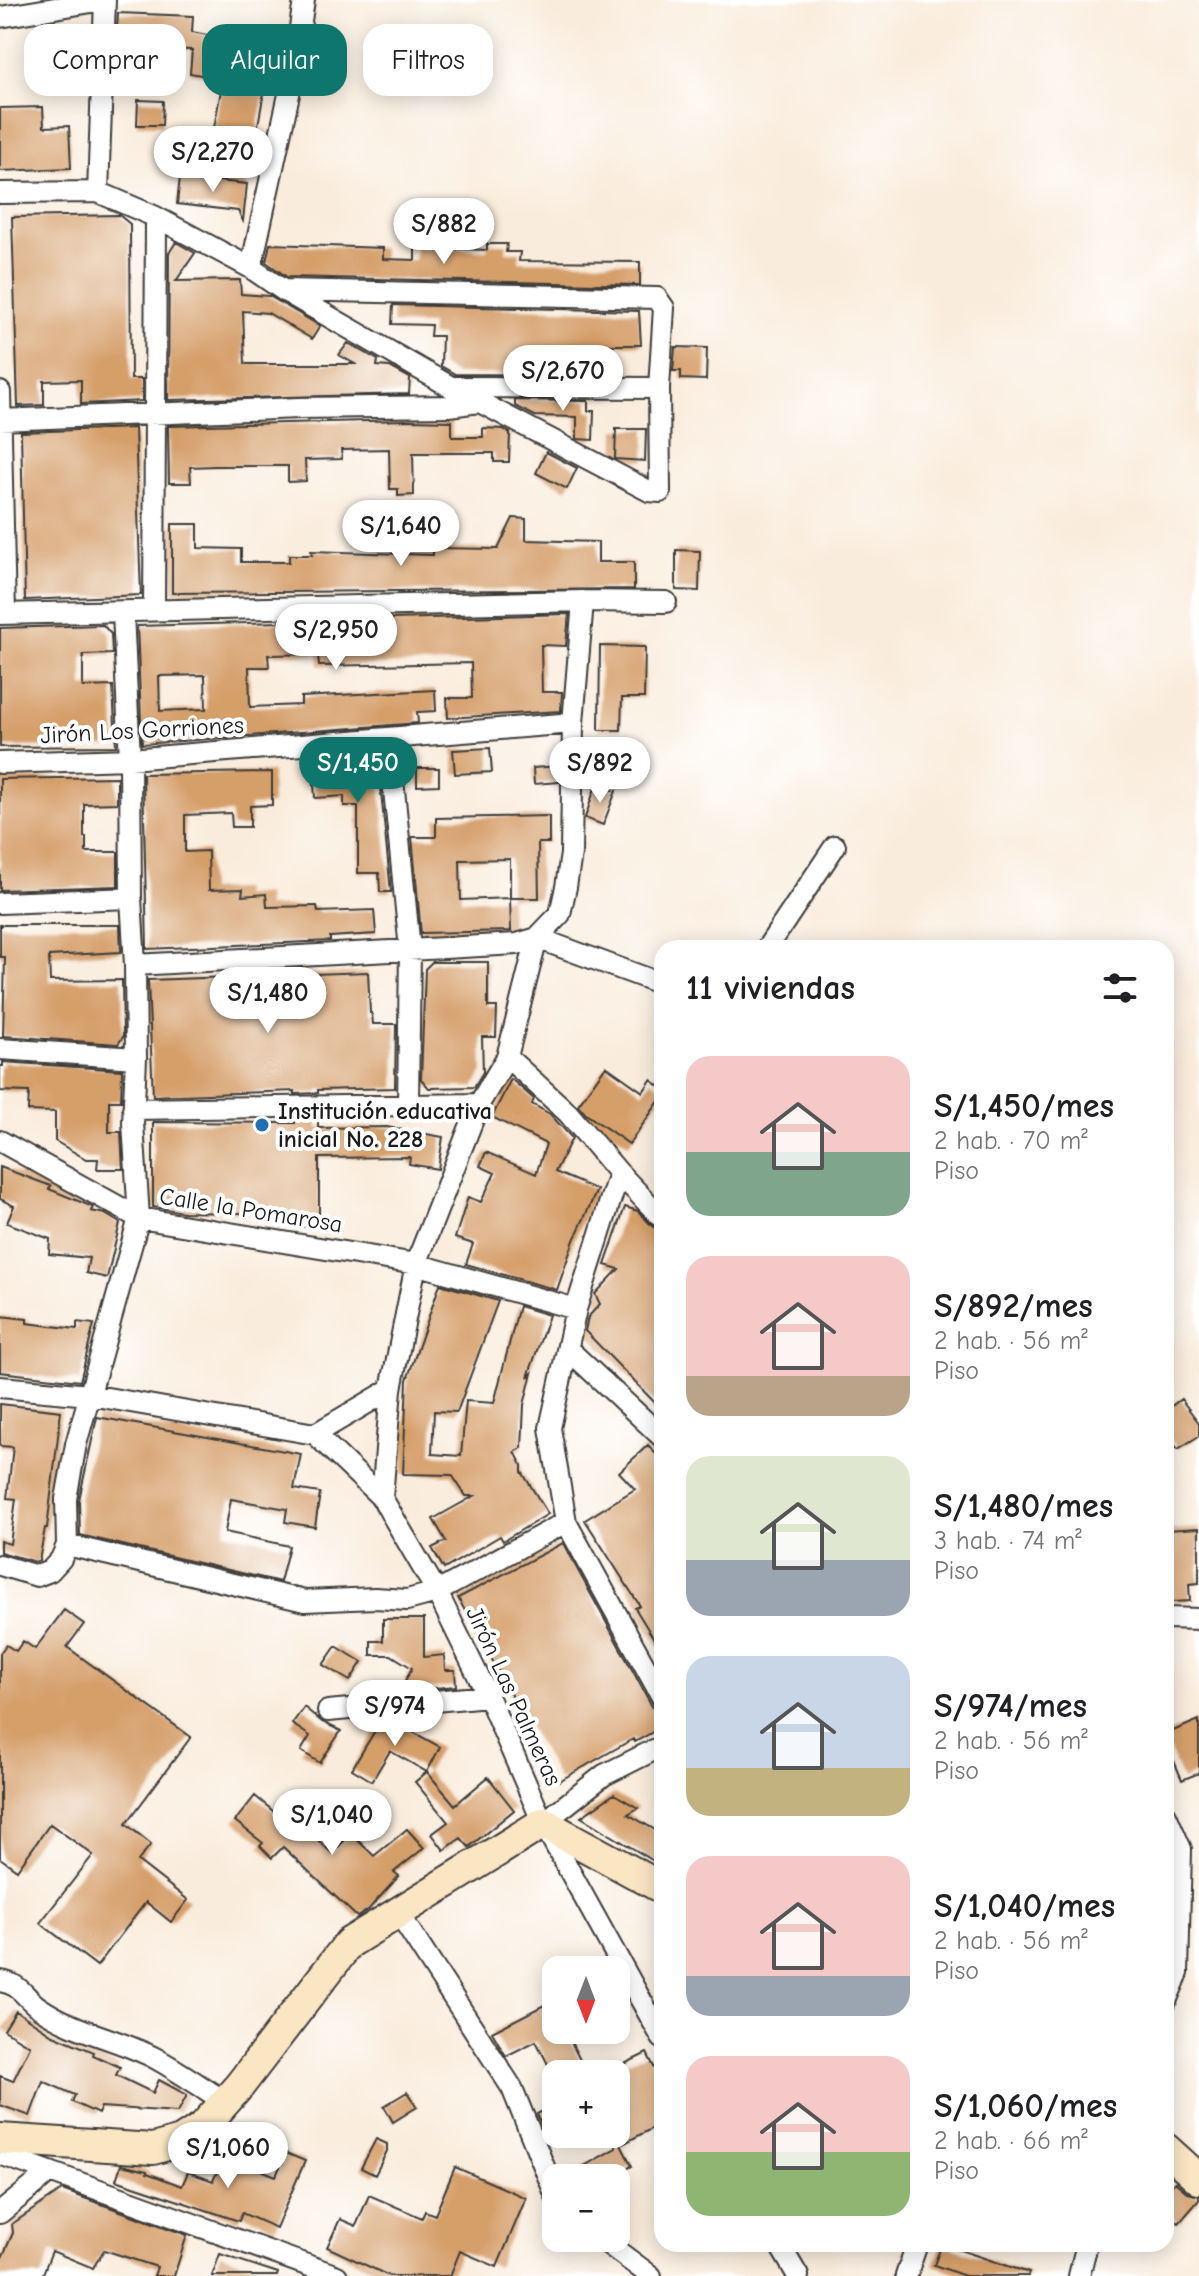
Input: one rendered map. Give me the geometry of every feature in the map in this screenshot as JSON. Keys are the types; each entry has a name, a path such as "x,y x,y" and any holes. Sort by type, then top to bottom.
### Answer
{"main road":[{"path":"0,2139 153,2149 181,2141 204,2126 263,2056 349,1943 543,1823 654,1884"},
{"path":"1174,2156 1199,2178"}],"street":[{"path":"0,17 104,0 98,192"},
{"path":"251,268 293,76 304,0"},
{"path":"0,193 98,192 156,217 251,268 283,290 451,387 655,494 660,492 659,388 664,308 657,298 283,290"},
{"path":"154,610 156,217"},
{"path":"451,387 659,388"},
{"path":"0,392 3,614 583,601 666,602"},
{"path":"1,420 154,412 449,406 480,402"},
{"path":"135,965 517,944 537,938 560,914 571,854 573,723 583,601"},
{"path":"0,1565 37,1576 50,1571 61,1559 67,1545 66,1499 76,1444 139,1218 133,1109 136,1058 130,759 123,613"},
{"name":"Jirón Los Gorriones","path":"0,763 130,759 573,723"},
{"path":"389,740 410,949 408,1105"},
{"path":"772,940 835,846"},
{"path":"0,903 131,898"},
{"path":"537,938 654,981"},
{"path":"382,1498 391,1389 416,1264 479,1104 507,1057 537,938"},
{"path":"0,1049 136,1058"},
{"path":"507,1057 568,1113 654,1210"},
{"path":"133,1109 479,1104"},
{"name":"Calle la Pomarosa","path":"0,1141 139,1218 416,1264 576,1309"},
{"path":"619,1173 576,1309 550,1428 566,1522 654,1682"},
{"path":"568,1349 654,1430"},
{"path":"0,1387 90,1395 315,1434 391,1389"},
{"name":"Jirón Las Palmeras","path":"315,1434 382,1498 437,1592 488,1696 543,1823 654,2024"},
{"path":"67,1545 305,1601 407,1600 437,1592 566,1522"},
{"path":"1174,1618 1199,1619"},
{"path":"328,1711 488,1696"},
{"path":"543,1823 604,1775 654,1750"},
{"path":"1174,1876 1178,1973 1174,1982"},
{"path":"399,1914 512,2088 543,2164"},
{"path":"1178,1973 1199,1977"},
{"path":"0,1981 25,1992 37,2007 83,2031 153,2057 224,2101"},
{"path":"0,2154 337,2276"},
{"path":"0,2213 50,2172"},
{"path":"619,2252 651,2276"},
{"path":"784,2252 798,2276"},
{"path":"906,2276 914,2252"},
{"path":"1079,2276 1085,2252"}],"building":[{"path":"118,13 193,16 192,32 202,34 202,75 190,73 192,50 186,50 186,24 117,24"},
{"path":"220,96 263,96 252,158 210,150"},
{"path":"138,100 163,101 162,125 137,125"},
{"path":"43,107 44,127 69,126 71,168 0,171 0,108"},
{"path":"180,177 247,184 243,221 238,211 177,204"},
{"path":"119,215 130,224 131,379 142,379 142,401 81,404 81,380 44,381 44,405 18,406 12,217"},
{"path":"176,242 195,253 176,281 240,280 241,294 269,296 320,326 312,339 268,313 243,311 245,364 355,364 339,355 348,343 378,360 377,366 390,367 410,378 409,394 168,400 169,253"},
{"path":"270,244 383,248 383,259 415,260 415,247 487,250 487,244 507,244 506,252 520,252 519,261 640,262 640,285 287,277 266,262"},
{"path":"393,305 639,311 641,345 589,345 588,375 455,374 441,366 442,336 430,336 431,325 392,324"},
{"path":"675,347 707,348 706,380 681,379 681,371 673,371"},
{"path":"515,400 588,401 588,411 594,411 593,440 577,439 577,417 535,416 515,406"},
{"path":"452,421 452,437 483,437 483,428 503,429 510,433 509,462 494,462 494,453 413,453 414,495 398,496 398,489 390,489 389,449 341,450 342,459 305,460 306,481 288,482 288,466 215,466 190,467 191,483 169,483 168,426"},
{"path":"135,428 141,595 25,600 21,432"},
{"path":"616,429 646,429 645,461 615,459"},
{"path":"546,452 577,468 567,489 536,473"},
{"path":"513,518 526,519 526,540 598,542 598,562 634,562 634,589 172,593 172,524 198,524 198,548 241,549 241,562 289,562 289,555 312,555 311,551 433,555 433,548 498,549"},
{"path":"676,550 700,551 699,591 676,590"},
{"path":"569,614 566,646 541,645 542,692 562,692 561,711 448,718 447,698 472,698 471,663 319,666 318,654 268,655 269,667 249,667 250,707 301,705 301,697 435,690 436,711 417,712 418,723 142,744 137,626","holes":["205,675 206,709 160,711 159,676"]},
{"path":"103,625 111,634 112,654 83,655 83,687 113,686 116,746 0,747 0,628"},
{"path":"600,646 645,647 644,698 622,698 621,730 599,730"},
{"path":"490,748 492,772 455,774 453,750"},
{"path":"377,752 391,892 380,892 379,873 358,873 358,806 344,806 344,796 315,798 312,757"},
{"path":"559,766 559,782 534,784 533,768"},
{"path":"417,768 439,768 439,785 417,786"},
{"path":"272,772 272,805 250,806 250,827 232,827 231,813 185,815 185,852 208,851 209,890 243,889 242,896 266,894 267,907 317,906 318,912 374,910 376,934 330,937 330,941 147,949 143,774"},
{"path":"117,777 117,803 84,804 84,837 86,852 118,852 118,886 0,890 0,779"},
{"path":"596,785 616,791 603,825 585,818"},
{"path":"549,816 549,843 538,843 539,898 510,898 511,931 421,933 412,837 436,837 436,818","holes":["510,859 510,898 461,900 460,860"]},
{"path":"0,925 120,925 121,952 49,956 50,981 122,980 123,1037 118,1044 3,1036 5,957 0,957"},
{"path":"432,962 488,962 488,1007 497,1007 496,1037 482,1037 483,1072 474,1087 429,1088 421,1079 425,969"},
{"path":"368,972 373,1024 396,1024 395,1088 318,1090 318,1093 295,1094 295,1091 153,1096 148,980"},
{"path":"3,1062 122,1070 121,1101 109,1101 109,1132 121,1132 123,1169 97,1169 98,1159 86,1159 55,1141 55,1112 28,1111 29,1092 0,1091 0,1066"},
{"path":"606,1066 643,1092 651,1080 654,1082 654,1108 629,1144 578,1105"},
{"path":"511,1079 534,1099 532,1104 550,1114 572,1138 555,1172 597,1190 574,1240 557,1290 466,1264 473,1244 455,1238 468,1197 481,1202 495,1173 480,1166 486,1152 536,1174 546,1144 492,1117"},
{"path":"318,1119 318,1128 387,1127 443,1137 438,1169 409,1164 410,1157 319,1158 319,1226 295,1227 295,1214 184,1212 153,1207 153,1122 295,1123 295,1120"},
{"path":"0,1167 51,1186 49,1189 93,1207 91,1211 105,1214 120,1223 107,1278 86,1273 89,1258 49,1254 50,1239 7,1223 14,1206 0,1199"},
{"path":"625,1207 638,1211 654,1227 654,1402 585,1331 588,1317 600,1304 595,1294 619,1269 605,1265"},
{"path":"440,1284 498,1301 457,1412 434,1411 432,1454 461,1456 466,1401 494,1403 519,1306 549,1315 528,1377 532,1373 524,1405 522,1448 515,1452 522,1472 548,1514 503,1541 500,1536 444,1569 432,1548 446,1541 433,1519 474,1496 466,1496 452,1475 403,1474 407,1380"},
{"path":"0,1316 27,1319 27,1323 77,1329 77,1322 94,1324 80,1381 0,1372"},
{"path":"1181,1399 1199,1423 1199,1436 1178,1449 1174,1444 1174,1404"},
{"path":"0,1404 61,1411 47,1528 39,1561 36,1562 0,1552 0,1541 10,1544 16,1499 7,1498 13,1447 0,1446"},
{"path":"97,1417 301,1454 294,1489 320,1493 315,1527 285,1522 287,1509 231,1499 225,1532 289,1546 280,1582 80,1535 79,1500"},
{"path":"648,1445 654,1452 654,1639 635,1608 640,1606 585,1520 635,1489 619,1472"},
{"path":"1199,1528 1199,1583 1189,1584 1190,1601 1174,1602 1174,1530"},
{"path":"563,1543 654,1710 654,1731 635,1742 633,1739 559,1781 458,1598"},
{"path":"64,1610 84,1624 67,1647 191,1737 126,1824 151,1844 138,1861 188,1900 171,1922 146,1902 97,1966 40,1923 93,1855 50,1824 17,1870 0,1858 0,1653 6,1645 16,1651 23,1641 35,1649"},
{"path":"383,1619 424,1619 424,1657 444,1655 445,1670 455,1670 456,1686 406,1691 405,1681 412,1668 391,1655 371,1655 371,1641 383,1641"},
{"path":"336,1646 362,1662 350,1681 323,1665"},
{"path":"304,1707 322,1722 341,1731 320,1763 301,1751 310,1736 292,1724"},
{"path":"410,1716 404,1727 440,1747 427,1772 390,1751 372,1781 352,1769 382,1719"},
{"path":"1199,1720 1199,1773 1182,1780 1174,1761 1174,1731"},
{"path":"427,1772 455,1805 488,1777 514,1810 469,1847 461,1838 444,1850 432,1834 448,1822 415,1782"},
{"path":"614,1794 638,1808 628,1814 654,1829 654,1861 581,1817"},
{"path":"255,1796 284,1820 289,1814 332,1853 351,1834 374,1856 407,1829 424,1848 394,1872 399,1876 368,1910 357,1917 283,1847 272,1858 260,1846 263,1843 235,1821"},
{"path":"542,2006 542,2044 572,2044 580,2060 546,2060 536,2041 506,2056 492,2032"},
{"path":"16,2011 51,2034 120,2067 116,2075 153,2093 159,2080 187,2095 178,2112 101,2107 98,2114 72,2102 75,2095 43,2081 30,2116 0,2105 0,2076 13,2081 30,2046 4,2030"},
{"path":"647,2053 654,2067 654,2127 630,2140 630,2061"},
{"path":"407,2092 417,2107 393,2122 384,2106"},
{"path":"376,2139 387,2144 387,2151 375,2175 361,2168"},
{"path":"616,2148 623,2148 632,2166 630,2164 588,2164"},
{"path":"286,2153 305,2161 276,2228 242,2213 239,2221 116,2180 121,2165 147,2171 182,2186 188,2172 213,2181 219,2167 231,2172 236,2160 276,2176"},
{"path":"455,2167 526,2198 497,2267 460,2251 450,2276 389,2276 327,2247 340,2219 356,2226 369,2195 422,2218 425,2211 435,2215"},
{"path":"1174,2183 1199,2196 1179,2223 1174,2219"},
{"path":"62,2190 187,2235 174,2276 154,2276 157,2267 104,2250 93,2268 52,2251 42,2276 0,2276 0,2262 13,2233 12,2224"},
{"path":"939,2252 966,2252 1029,2273 1028,2276 965,2276 934,2265"},
{"path":"220,2254 278,2273 277,2276 212,2276"}],"place":[{"name":"Institución educativa inicial No. 228","path":"262,1125"}]}
